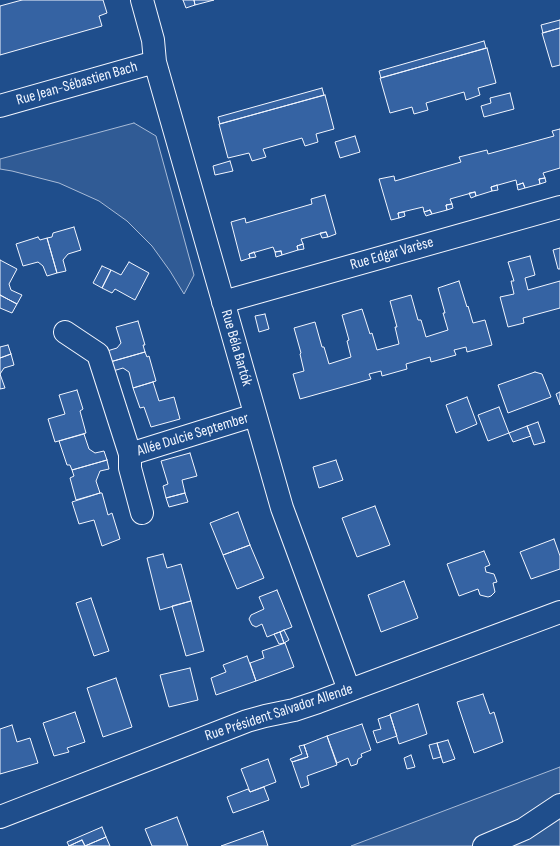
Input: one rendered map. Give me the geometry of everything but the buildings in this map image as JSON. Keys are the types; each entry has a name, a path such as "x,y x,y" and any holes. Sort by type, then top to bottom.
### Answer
{"street":[{"name":"Rue Béla Bartók","path":"142,0 153,40 155,62 282,508 349,690"},
{"name":"Rue Jean-Sébastien Bach","path":"0,106 155,62"},
{"name":"Rue Edgar Varèse","path":"223,302 560,207"},
{"name":"Allée Dulcie September","path":"65,332 98,354 130,454 130,468 142,513"},
{"name":"Allée Dulcie September","path":"130,454 256,415"},
{"name":"Rue Président Salvador Allende","path":"0,818 247,721 294,710 560,612"},
{"path":"484,846 524,829 560,805"}],"shaded area":[{"path":"134,123 156,136 194,275 184,294 152,246 127,221 99,201 59,183 0,169 0,159"},
{"path":"560,767 560,846 351,846"}]}
